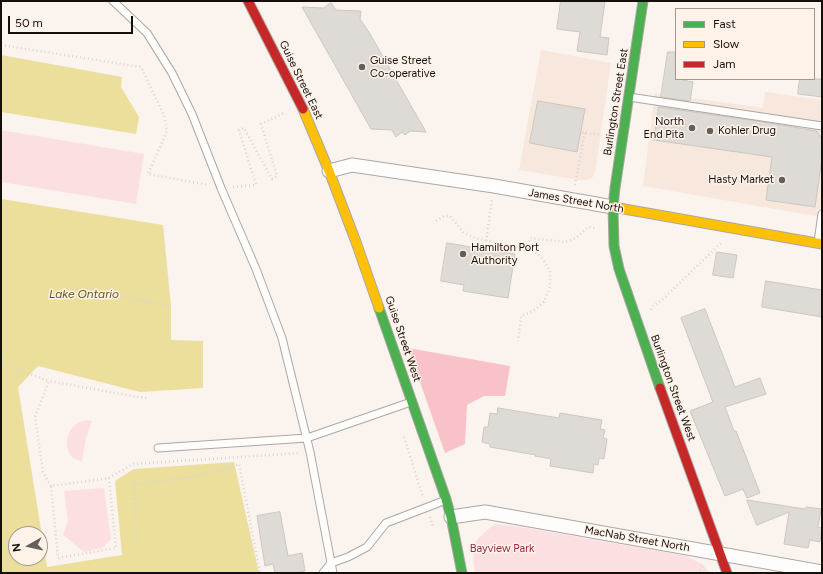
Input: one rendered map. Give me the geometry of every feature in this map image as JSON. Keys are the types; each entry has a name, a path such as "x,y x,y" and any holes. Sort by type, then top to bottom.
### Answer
{"street":[{"name":"Guise Street East","path":"248,1 299,100 329,171"},
{"name":"Burlington Street East","path":"613,207 644,1"},
{"name":"James Street North","path":"329,171 352,165 494,186 820,244"},
{"name":"Guise Street West","path":"329,171 356,242 446,499 462,573"},
{"name":"Burlington Street West","path":"613,207 614,246 619,269 654,372 727,573"},
{"name":"MacNab Street North","path":"451,517 485,512 822,572"}],"lane":[{"path":"113,1 147,33 172,73 192,114 221,188 256,270 282,338 307,438 333,573"},
{"path":"629,96 822,126"},
{"path":"820,244 822,214"},
{"path":"158,448 307,438 412,401"},
{"path":"323,573 331,563 348,557 367,547 386,523 446,499"}],"path":[{"path":"1,45 142,67 164,115 167,130 148,174 221,188 256,185 238,130 244,128 272,179 277,176 261,124 284,113"},
{"path":"281,106 287,119"},
{"path":"572,200 584,132 602,135"},
{"path":"486,241 490,212"},
{"path":"436,221 444,216 450,216 464,233 474,238 528,249 534,251 542,258 550,271 550,287 544,302 532,311 521,316 518,341"},
{"path":"528,249 530,238 565,242 576,238 588,227 614,232"},
{"path":"641,332 653,306 662,300 736,229"},
{"path":"73,288 171,306"},
{"path":"1,364 49,381 148,398"},
{"path":"49,381 35,417 43,472 51,486 58,558 116,548 109,478"},
{"path":"402,430 433,527"},
{"path":"51,486 109,478 133,464 310,452"},
{"path":"137,544 134,484 194,477 238,464 260,573"},
{"path":"698,573 703,566"}],"shaded area":[{"path":"541,50 611,63 595,173 592,178 580,180 519,170"},
{"path":"765,92 822,100 822,217 643,186 655,93 763,108"},
{"path":"408,348 510,366 505,396 484,396 467,405 465,444 445,453"}],"green space":[{"path":"1,130 144,154 136,204 1,182"},
{"path":"87,420 92,421 86,438 82,461 71,456 68,451 67,441 68,435 74,426"},
{"path":"104,488 111,539 102,548 84,552 63,535 68,520 64,491"},
{"name":"Bayview Park","path":"495,524 521,527 686,556 702,564 710,573 475,573 473,556 475,544 481,535"}],"water":[{"path":"1,55 122,77 121,87 139,117 136,134 1,112"},
{"name":"Lake Ontario","path":"1,199 163,225 171,306 171,340 203,341 203,388 140,392 38,366 18,387 40,526 8,526 8,566 47,567 122,555 115,481 134,469 234,462 259,573 1,573"}],"building":[{"path":"561,1 605,1 600,37 609,38 607,55 577,51 580,32 557,29"},
{"name":"Guise Street Co-operative","path":"331,3 336,10 361,11 360,19 426,132 410,131 405,135 402,132 396,137 392,130 371,129 302,7 323,8"},
{"path":"668,52 675,52 675,80 693,82 690,101 661,97"},
{"path":"822,79 822,97 798,94 800,80"},
{"path":"538,101 585,109 577,152 530,143"},
{"path":"659,107 817,131 822,139 822,158 815,207 766,200 772,157 654,140"},
{"path":"447,243 515,254 508,298 463,291 464,285 441,281"},
{"path":"717,252 737,255 733,278 713,275"},
{"path":"766,281 822,290 822,317 762,307"},
{"path":"705,309 735,387 760,378 766,394 725,407 760,493 747,498 743,489 725,496 690,411 713,402 681,318"},
{"path":"498,408 559,418 560,413 602,420 600,429 605,430 603,438 607,439 604,459 599,458 598,465 594,464 593,473 550,466 551,459 490,447 490,444 482,442 484,427 488,427 490,413 497,414"},
{"path":"747,500 805,509 806,507 821,509 818,527 822,528 820,542 810,540 808,548 784,544 789,512 757,525"},
{"path":"280,512 288,556 302,553 305,571 275,573 273,564 265,566 257,516"}],"traffic: fast":[{"path":"643,1 615,188 613,207 614,246 619,269 660,388"},
{"path":"379,308 446,499 462,573"}],"traffic: slow":[{"path":"303,109 329,171 379,308"},
{"path":"613,207 822,244"}],"traffic: jam":[{"path":"248,1 303,109"},
{"path":"660,388 727,573"}],"place":[{"name":"Guise Street Co-operative","path":"362,67"},
{"name":"North End Pita","path":"692,128"},
{"name":"Kohler Drug","path":"710,131"},
{"name":"Hasty Market","path":"782,180"},
{"name":"Hamilton Port Authority","path":"463,254"}]}
